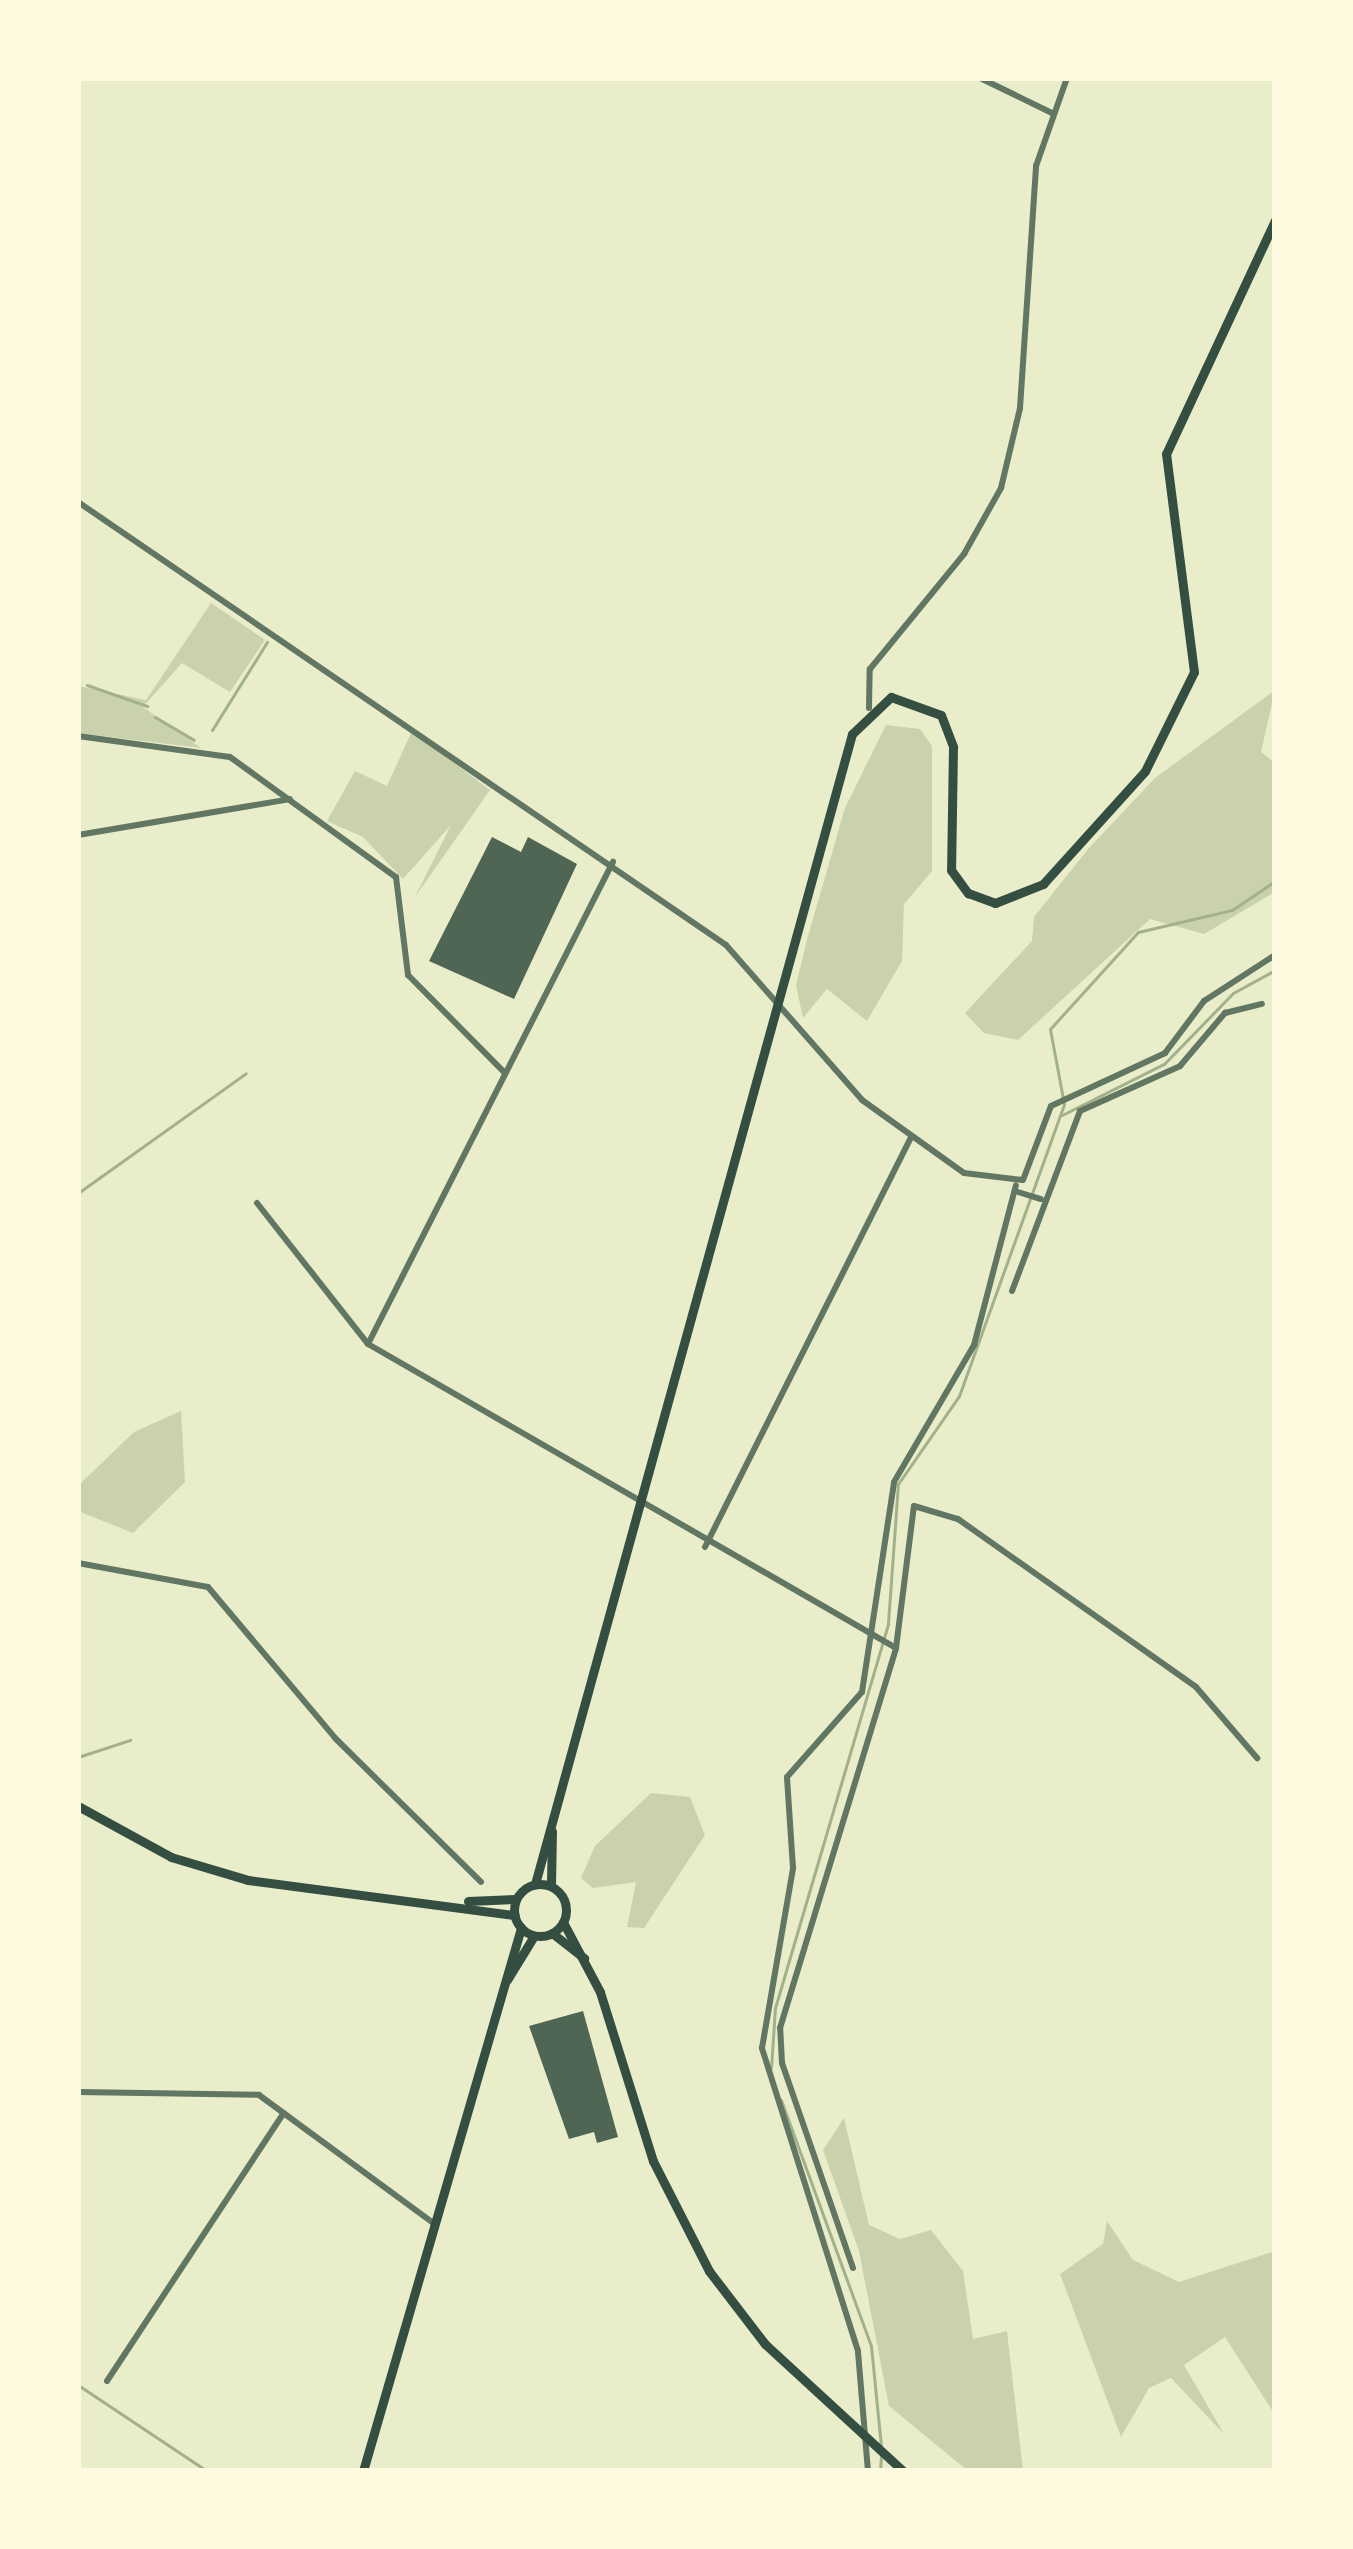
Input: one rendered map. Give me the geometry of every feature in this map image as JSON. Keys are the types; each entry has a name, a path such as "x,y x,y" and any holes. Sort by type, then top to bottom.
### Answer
{"main road":[{"path":"455,1902 516,1899 535,1884 635,1504 845,753 869,709 908,696 948,725 948,856 973,896 1027,895 1090,834 1163,748 1190,692 1193,629 1166,514 1166,454 1275,220"},
{"path":"78,1806 230,1875 455,1902 514,1915"},
{"path":"552,1814 551,1886 563,1922 584,1958 675,2213 738,2313 902,2471"},
{"path":"535,1884 551,1886"},
{"path":"516,1899 514,1915 521,1928 534,1936 552,1933 563,1922"},
{"path":"363,2471 521,1928"},
{"path":"552,1933 584,1958"},
{"path":"498,1995 534,1936"}],"street":[{"path":"980,78 1052,113"},
{"path":"869,709 870,669 976,536 1010,458 1036,166 1067,78"},
{"path":"78,502 613,862 732,950 774,1008 911,1138 964,1173 1027,1193"},
{"path":"78,736 225,754 396,877 408,975 505,1073"},
{"path":"78,835 290,800"},
{"path":"368,1344 613,862"},
{"path":"868,2471 858,2351 762,2048 793,1868 787,1777 854,1708 876,1644 894,1482 974,1346 1027,1193 1069,1094 1165,1053 1204,1001 1275,956"},
{"path":"1012,1291 1027,1193 1080,1111 1180,1066 1226,1013 1262,1004"},
{"path":"1165,1053 1180,1066"},
{"path":"705,1546 911,1138"},
{"path":"257,1203 368,1344 705,1546 876,1644 896,1648"},
{"path":"854,2268 782,2063 780,2029 896,1648 906,1528 914,1507 928,1506 1196,1687 1256,1758"},
{"path":"78,1563 208,1587 335,1738 481,1882"},
{"path":"78,2092 246,2090 433,2223"},
{"path":"107,2380 284,2113"}],"green space":[{"path":"211,603 265,640 230,692 182,663 143,707 201,748 78,733 78,686 146,700"},
{"path":"1275,690 1261,752 1275,763 1275,892 1204,934 1150,919 1018,1040 984,1033 965,1013 1032,941 1034,917 1089,848 1155,778"},
{"path":"886,725 920,729 932,746 932,871 904,904 902,961 867,1021 827,989 803,1018 796,985 808,936 845,808"},
{"path":"412,731 490,790 415,897 451,825 403,879 363,837 327,821 355,771 387,786"},
{"path":"181,1411 185,1482 133,1533 78,1511 81,1483 134,1432"},
{"path":"651,1793 690,1797 705,1835 644,1928 627,1927 636,1882 593,1888 581,1878 595,1846"},
{"path":"844,2118 869,2225 900,2239 931,2230 963,2271 973,2339 1007,2331 1023,2471 968,2471 889,2406 859,2251 823,2150"},
{"path":"1107,2221 1133,2260 1179,2282 1275,2251 1275,2415 1225,2337 1184,2365 1224,2434 1171,2378 1149,2388 1121,2437 1060,2274 1103,2244"}],"building":[{"path":"492,837 521,852 528,837 577,864 514,999 429,961"},
{"path":"583,2011 618,2137 597,2143 594,2132 569,2139 529,2026"}],"waterway":[{"path":"212,730 267,642"},
{"path":"87,685 147,706"},
{"path":"155,717 194,740"},
{"path":"771,2068 775,2008 888,1623 898,1484 959,1396 1064,1104 1050,1029 1138,932 1232,910 1275,881"},
{"path":"1062,1115 1164,1064 1233,993 1275,970"},
{"path":"78,1193 246,1073"},
{"path":"78,1757 130,1740"},
{"path":"781,2100 871,2346 881,2446"},
{"path":"78,2385 207,2471"},
{"path":"880,2471 881,2455"}]}
